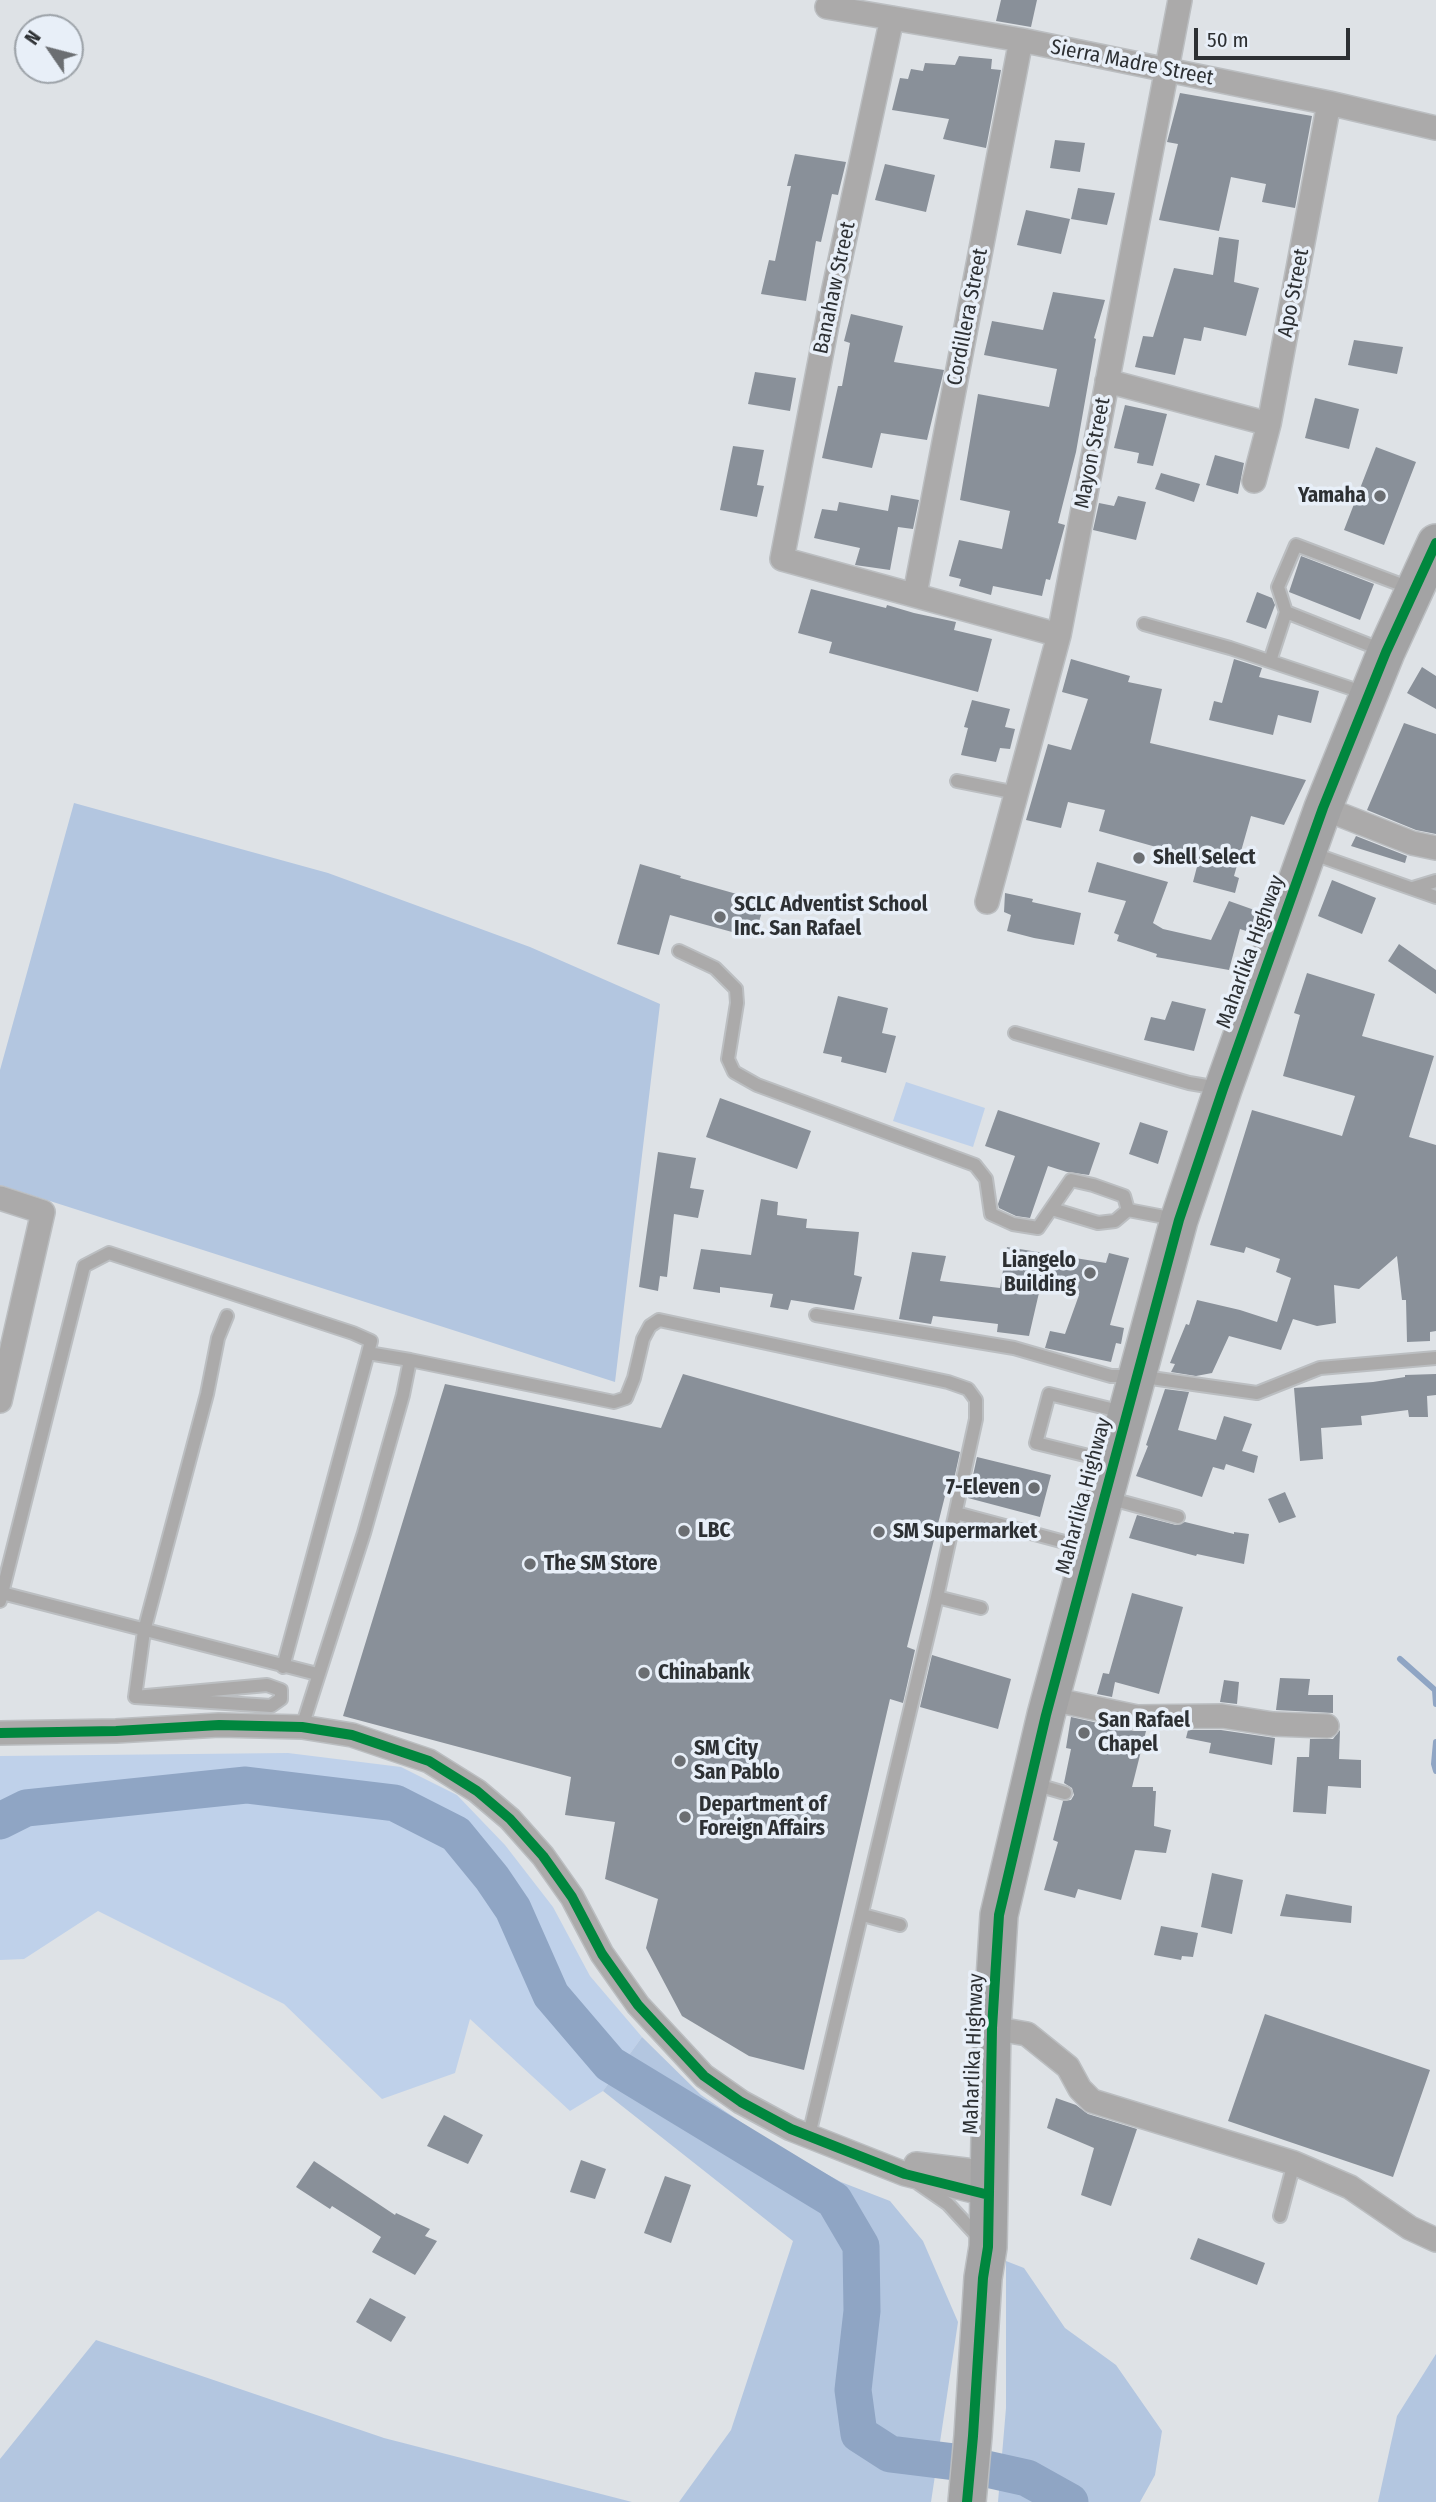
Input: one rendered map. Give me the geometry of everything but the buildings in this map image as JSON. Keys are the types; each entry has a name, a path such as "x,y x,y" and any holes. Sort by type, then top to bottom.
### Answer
{"main road":[{"name":"Maharlika Highway","path":"967,2502 982,2278 988,2247 992,2028 999,1915 1030,1783 1179,1220 1323,808 1368,694 1436,543"}],"street":[{"name":"Mayon Street","path":"987,902 1059,635 1180,0"},
{"name":"Sierra Madre Street","path":"827,7 1021,40 1329,103 1436,128"},
{"name":"Banahaw Street","path":"892,18 833,293 782,559 915,594"},
{"name":"Cordillera Street","path":"915,594 1021,40"},
{"name":"Apo Street","path":"1254,481 1269,424 1329,103"},
{"path":"1107,381 1269,424"},
{"path":"915,594 1059,635"},
{"path":"1323,808 1412,843 1436,848"},
{"path":"0,1198 43,1212 0,1401"},
{"path":"1051,1699 1138,1717 1222,1716 1273,1724 1326,1726"},
{"path":"0,1733 116,1731 219,1725 302,1727 352,1735 429,1762 477,1791 510,1819 572,1897 602,1954 638,2005 704,2076 741,2102 809,2135 905,2174 990,2184"},
{"path":"992,2028 1027,2034 1068,2067 1080,2089 1092,2101 1294,2163 1350,2187 1410,2228 1436,2240"},
{"path":"871,2161 898,2161 990,2184"}],"lane":[{"path":"1269,661 1286,612 1278,587 1296,545 1414,589"},
{"path":"1286,612 1386,652"},
{"path":"1144,624 1368,694"},
{"path":"957,781 1017,793"},
{"path":"1307,852 1436,897"},
{"path":"1413,888 1436,881"},
{"path":"678,951 715,968 736,989 737,1003 728,1059 734,1072 757,1085 975,1165 986,1179 991,1213 1013,1224 1038,1228 1070,1180 1124,1196 1128,1210"},
{"path":"1016,1033 1189,1083 1223,1089"},
{"path":"1052,1209 1098,1223 1115,1221 1128,1210"},
{"path":"1128,1210 1179,1220"},
{"path":"284,1667 371,1341 109,1254 84,1266 1,1597 284,1667 317,1674"},
{"path":"816,1315 1014,1348 1111,1376 1137,1376 1257,1393 1320,1368 1436,1358"},
{"path":"135,1697 144,1631 218,1338 227,1316"},
{"path":"368,1353 614,1402 626,1398 634,1378 643,1339 650,1325 659,1320 948,1382 968,1389 976,1400 976,1419 937,1597 809,2135"},
{"path":"302,1727 364,1533 403,1395 410,1360"},
{"path":"1114,1462 1036,1443 1042,1418 1049,1394 1126,1413"},
{"path":"1104,1497 1178,1517"},
{"path":"956,1513 1090,1549"},
{"path":"937,1597 981,1608"},
{"path":"267,1685 281,1690 281,1699 271,1706 135,1697 267,1685"},
{"path":"1030,1783 1065,1793"},
{"path":"863,1915 900,1925"},
{"path":"1280,2216 1294,2163"},
{"path":"905,2174 948,2204 988,2247"}],"shaded area":[{"path":"74,803 328,873 530,947 660,1004 615,1382 0,1185 0,1070"},
{"path":"906,1082 985,1108 973,1147 893,1121"},
{"path":"288,1753 401,1767 457,1795 505,1845 553,1907 590,1976 642,2037 603,2091 570,2111 470,2019 455,2073 382,2099 284,2004 98,1911 24,1959 0,1960 0,1756"},
{"path":"642,2037 701,2095 781,2149 841,2182 890,2201 923,2241 958,2322 931,2502 679,2502 731,2430 793,2241 603,2091"},
{"path":"1006,2261 1024,2268 1065,2328 1116,2365 1162,2431 1155,2475 1140,2502 998,2502 1006,2408"},
{"path":"96,2340 384,2438 632,2502 0,2502 0,2459"},
{"path":"1436,2354 1436,2502 1378,2502 1397,2416"}],"waterway":[{"path":"1400,1659 1435,1690 1436,1704"},
{"path":"1436,1742 1436,1771"},
{"path":"0,1821 26,1808 246,1785 395,1803 456,1834 513,1909 551,1995 610,2064 834,2200 861,2246 862,2311 853,2390 859,2434 890,2454 955,2462 1027,2478 1070,2502"}],"cycle path":[{"path":"967,2502 983,2278 988,2247 992,2028 999,1915 1046,1715 1179,1220 1323,808 1386,652 1436,543"},
{"path":"0,1733 116,1731 219,1725 302,1727 352,1735 429,1761 477,1791 510,1819 543,1856 572,1897 602,1954 638,2005 704,2076 741,2102 791,2129 905,2174 989,2195"}],"place":[{"name":"Yamaha","path":"1380,496"},
{"name":"Shell Select","path":"1139,858"},
{"name":"SCLC Adventist School Inc. San Rafael","path":"720,917"},
{"name":"Liangelo Building","path":"1090,1273"},
{"name":"7-Eleven","path":"1034,1488"},
{"name":"LBC","path":"684,1531"},
{"name":"SM Supermarket","path":"879,1532"},
{"name":"The SM Store","path":"530,1564"},
{"name":"Chinabank","path":"644,1673"},
{"name":"San Rafael Chapel","path":"1084,1733"},
{"name":"SM City San Pablo","path":"680,1761"},
{"name":"Department of Foreign Affairs","path":"685,1817"}]}
